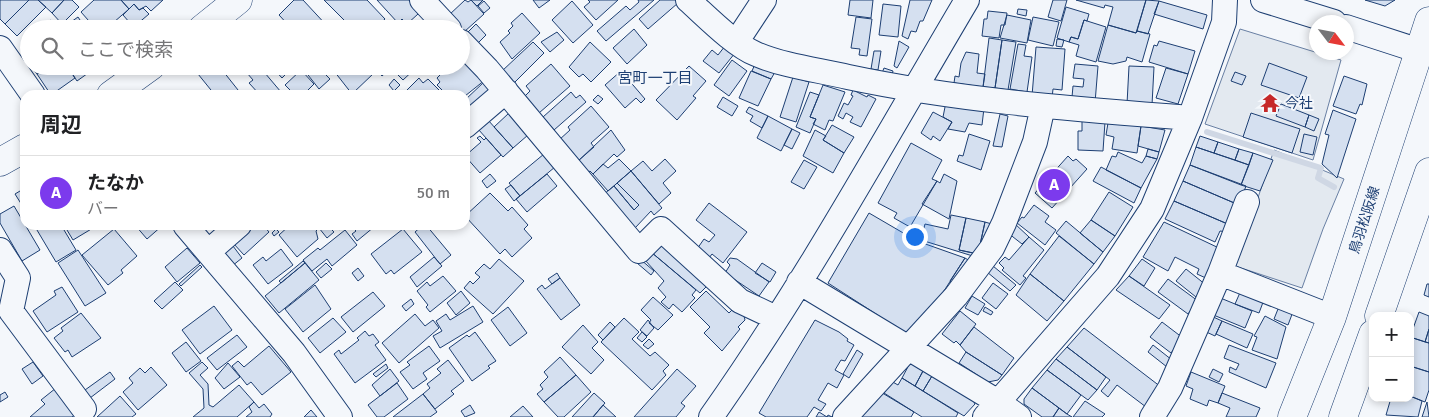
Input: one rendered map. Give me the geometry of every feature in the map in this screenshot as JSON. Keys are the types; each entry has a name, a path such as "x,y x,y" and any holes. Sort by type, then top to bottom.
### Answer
{"main road":[{"path":"213,20 238,0"},
{"name":"鳥羽松阪線","path":"1292,417 1332,317 1424,52 1429,21"},
{"path":"117,90 138,75"},
{"path":"0,162 20,151"},
{"path":"1381,312 1424,207 1429,172"},
{"path":"1343,417 1369,345"}],"street":[{"path":"422,0 441,20"},
{"path":"688,0 755,54 794,65 913,90 1043,106 1190,118"},
{"path":"737,41 764,0"},
{"path":"711,417 741,375 799,282 967,0"},
{"path":"991,409 1108,276 1152,209 1190,118 1224,22 1225,0"},
{"path":"1264,0 1312,15"},
{"path":"1354,30 1424,52"},
{"path":"0,48 29,90"},
{"path":"470,52 506,92 639,251 661,228 740,301 776,318"},
{"path":"470,122 506,92"},
{"path":"845,417 907,347 956,296 992,248 1004,224 1035,142 1043,106"},
{"path":"1152,417 1170,388 1220,273 1247,202"},
{"path":"189,230 294,354 340,417"},
{"path":"208,252 233,230"},
{"path":"0,250 18,278 11,311 84,410"},
{"path":"1220,273 1332,317"},
{"path":"799,282 907,347 991,409 1019,417"}],"shaded area":[{"name":"今社","path":"1240,29 1309,50 1309,60 1341,60 1313,160 1205,124"},
{"path":"1274,150 1344,179 1323,229 1302,288 1235,266"}],"building":[{"path":"0,0 29,0 5,24 0,19"},
{"path":"29,0 38,0 46,7 33,20 20,20 20,33 17,36 5,24"},
{"path":"38,0 64,0 52,13"},
{"path":"64,0 72,0 79,7 66,20 58,20 52,13"},
{"path":"94,0 121,0 129,9 116,20 88,20 81,12"},
{"path":"121,0 163,0 151,11 146,6 139,10 134,4 129,9"},
{"path":"294,0 303,0 322,20 284,20 279,15"},
{"path":"324,0 367,0 385,19 384,20 344,20"},
{"path":"377,0 409,0 418,14 411,20 395,20"},
{"path":"465,0 468,2 471,0 484,14 470,27 470,20 453,20 449,15"},
{"path":"471,0 483,0 477,6"},
{"path":"533,0 550,0 539,8"},
{"path":"588,0 618,0 596,20 584,7 590,2"},
{"path":"638,0 654,0 606,41 597,31 626,6 630,10 639,2"},
{"path":"660,0 675,0 678,3 648,29 639,19"},
{"path":"850,0 873,0 871,18 848,15"},
{"path":"910,0 932,0 923,21 920,21 916,32 911,31 908,39 902,36"},
{"path":"1053,0 1067,0 1061,21 1048,17"},
{"path":"1076,0 1146,0 1136,33 1108,25 1113,7 1105,5 1104,8"},
{"path":"1146,0 1159,1 1148,34 1137,31"},
{"path":"1365,0 1395,0 1385,6"},
{"path":"484,1 490,8 484,13 478,6"},
{"path":"572,1 593,25 573,43 552,20"},
{"path":"1159,1 1207,15 1203,29 1154,14"},
{"path":"134,4 139,10 143,8 149,14 142,20 127,20 123,15"},
{"path":"883,4 901,6 898,37 879,35"},
{"path":"1066,7 1089,14 1087,21 1084,20 1078,39 1071,37 1069,42 1057,38"},
{"path":"1018,9 1027,10 1026,16 1017,14"},
{"path":"988,11 1007,13 1005,25 1001,25 999,38 982,36 984,19 987,19"},
{"path":"522,13 540,33 512,59 500,42 510,33 508,31 513,26 511,23"},
{"path":"1007,15 1031,20 1027,43 1000,38"},
{"path":"856,17 872,19 867,56 859,55 860,49 851,48"},
{"path":"1033,17 1059,22 1053,46 1028,40"},
{"path":"1084,20 1106,27 1096,62 1076,56 1079,45 1069,42 1071,37 1078,39"},
{"path":"476,24 486,35 475,46 470,41 470,30"},
{"path":"1108,25 1136,33 1137,31 1150,34 1142,62 1127,57 1126,61 1113,64 1098,61"},
{"path":"634,29 647,45 627,64 613,48"},
{"path":"557,32 564,40 550,52 541,42"},
{"path":"989,38 1002,40 995,88 983,87"},
{"path":"1057,39 1064,40 1062,47 1056,46"},
{"path":"1002,40 1016,42 1008,90 995,88"},
{"path":"899,41 909,47 897,68 894,66"},
{"path":"1159,41 1195,51 1188,74 1149,62 1154,45 1157,46"},
{"path":"533,42 544,53 514,83 502,71"},
{"path":"590,42 611,62 591,82 583,74 579,77 569,67"},
{"path":"1018,44 1026,45 1024,56 1032,57 1027,92 1010,89"},
{"path":"725,46 735,53 719,73 703,61 712,50 718,55"},
{"path":"1036,47 1065,49 1062,90 1053,89 1052,98 1032,96"},
{"path":"874,51 881,51 878,70 871,69"},
{"path":"966,52 979,54 977,73 985,74 983,87 954,83 955,76 959,77 961,63"},
{"path":"732,60 747,71 729,96 714,85"},
{"path":"1269,63 1307,77 1299,98 1261,85"},
{"path":"470,64 485,80 470,92 470,90 442,90 437,85 440,82 437,78 440,75 470,75"},
{"path":"551,64 570,86 539,113 525,96 530,91 526,86"},
{"path":"755,64 775,72 771,79 752,71"},
{"path":"1075,64 1098,66 1095,103 1072,97 1073,86 1083,87 1084,79 1073,78"},
{"path":"689,66 706,81 693,96 696,98 677,120 656,100"},
{"path":"1129,66 1154,67 1152,105 1127,104"},
{"path":"884,68 893,71 892,75 882,73"},
{"path":"1166,68 1188,74 1178,104 1156,98"},
{"path":"621,71 645,99 641,103 636,98 625,108 605,85"},
{"path":"751,71 771,79 758,106 739,98"},
{"path":"1235,72 1246,76 1242,85 1231,81"},
{"path":"38,75 73,75 75,78 58,90 48,90"},
{"path":"73,75 85,75 77,81"},
{"path":"199,75 226,75 238,90 211,90"},
{"path":"249,75 267,75 279,90 255,90 249,83 253,80"},
{"path":"296,75 306,75 314,84 308,90 290,90 285,85"},
{"path":"308,75 326,75 330,79 319,89"},
{"path":"337,75 372,75 356,90 349,90"},
{"path":"398,75 408,75 403,80"},
{"path":"1344,76 1367,84 1362,105 1360,104 1356,114 1333,106"},
{"path":"793,77 809,82 796,122 780,117"},
{"path":"419,78 423,83 428,79 439,90 407,90"},
{"path":"394,79 400,85 393,90 389,85"},
{"path":"484,82 491,89 470,108 470,95"},
{"path":"823,85 845,92 833,121 829,120 825,130 813,124 816,119 810,117"},
{"path":"853,90 876,99 861,127 850,122 853,117 846,113 843,119 838,116 844,103 848,105 853,96 851,95"},
{"path":"571,92 576,98 580,95 586,102 554,130 543,117"},
{"path":"810,92 819,95 810,117 816,119 810,133 796,127"},
{"path":"598,95 603,99 598,104 593,100"},
{"path":"723,97 738,106 732,116 717,107"},
{"path":"1269,99 1275,100 1274,105 1268,103"},
{"path":"946,102 984,108 982,125 969,123 965,132 948,129 952,122 943,117"},
{"path":"1281,104 1309,115 1305,127 1276,116"},
{"path":"591,106 609,127 591,143 594,147 578,161 559,140 570,130 568,127"},
{"path":"749,107 768,116 762,128 750,121 753,116 746,112"},
{"path":"1333,110 1356,119 1337,178 1322,164 1329,135 1325,134"},
{"path":"933,112 952,122 940,141 933,136 931,140 921,133"},
{"path":"509,113 528,135 513,148 494,127"},
{"path":"1251,113 1300,129 1292,153 1243,137"},
{"path":"1000,114 1008,116 1002,147 993,146"},
{"path":"1309,115 1319,119 1314,131 1305,127"},
{"path":"768,116 792,129 781,151 757,138"},
{"path":"488,120 513,148 503,157 478,129"},
{"path":"1082,120 1105,122 1103,151 1078,150 1078,131 1082,131"},
{"path":"1108,123 1141,126 1137,153 1112,149 1114,137 1106,135"},
{"path":"832,125 854,137 844,153 823,140"},
{"path":"1141,126 1165,130 1159,152 1138,146"},
{"path":"792,129 800,133 792,149 784,145"},
{"path":"611,130 625,150 617,157 614,154 593,174 590,171 586,174 576,163"},
{"path":"815,130 826,136 823,140 844,153 833,173 803,156"},
{"path":"969,134 990,141 981,170 957,161 959,155 963,156"},
{"path":"1304,134 1317,137 1313,155 1300,152"},
{"path":"480,136 484,140 486,138 501,155 480,173 470,162 470,152 481,142 477,138"},
{"path":"1200,136 1218,142 1214,153 1196,147"},
{"path":"1218,142 1239,149 1235,160 1214,153"},
{"path":"911,143 942,160 932,179 937,181 910,227 894,218 897,213 878,203"},
{"path":"1196,147 1249,165 1241,185 1190,165"},
{"path":"1148,149 1159,152 1157,159 1146,156"},
{"path":"1239,149 1253,153 1249,165 1235,160"},
{"path":"1118,152 1142,163 1146,156 1157,159 1141,188 1106,170 1112,156 1116,157"},
{"path":"1253,153 1273,160 1260,191 1241,185"},
{"path":"544,154 555,167 520,196 509,183"},
{"path":"1068,156 1073,161 1076,159 1087,169 1052,208 1035,193"},
{"path":"619,159 631,171 608,191 593,174 603,164 608,168"},
{"path":"665,159 676,171 663,183 671,193 659,204 631,171 643,161 652,171"},
{"path":"804,160 817,167 804,189 791,182"},
{"path":"1190,165 1246,186 1239,205 1183,181"},
{"path":"1101,167 1141,188 1134,203 1093,181"},
{"path":"631,171 662,208 654,215 651,211 635,228 604,194 614,186 634,210 639,205 617,183"},
{"path":"490,174 496,181 487,188 482,181"},
{"path":"547,174 557,186 527,212 516,199"},
{"path":"944,174 957,181 949,219 922,204 937,181 940,183"},
{"path":"1183,181 1239,205 1230,225 1174,201"},
{"path":"617,183 639,205 634,210 614,186"},
{"path":"511,185 520,196 514,201 505,189"},
{"path":"20,191 20,202 15,194"},
{"path":"1109,192 1133,207 1115,236 1091,220"},
{"path":"490,193 508,211 512,207 528,225 524,229 532,238 512,257 505,249 500,254 470,221 470,211"},
{"path":"1174,201 1230,225 1227,232 1220,231 1215,242 1165,219"},
{"path":"709,203 747,232 723,263 712,254 709,258 697,249 704,239 709,242 715,235 696,220"},
{"path":"1034,205 1049,216 1045,222 1056,230 1045,245 1017,223 1022,217 1024,218"},
{"path":"14,206 20,216 20,230 28,230 40,250 22,261 0,223 0,214"},
{"path":"869,213 917,241 965,258 935,305 907,334 828,283"},
{"path":"951,215 966,218 959,250 978,254 976,257 921,240 925,224 948,229"},
{"path":"966,218 985,222 978,254 959,250"},
{"path":"1091,220 1115,236 1103,252 1080,233"},
{"path":"1066,221 1103,252 1094,264 1056,233"},
{"path":"985,222 995,225 978,253"},
{"path":"1164,222 1221,249 1208,279 1197,274 1199,269 1175,257 1168,271 1143,257"},
{"path":"1014,223 1029,237 1022,244 1008,233"},
{"path":"37,230 64,230 76,250 56,262"},
{"path":"67,230 90,230 73,240"},
{"path":"115,230 137,256 121,270 123,273 108,285 82,255"},
{"path":"139,230 157,230 147,239"},
{"path":"248,230 267,230 269,232 244,255 233,243"},
{"path":"275,230 279,232 274,236 272,233"},
{"path":"284,230 317,230 318,239 297,257 279,235"},
{"path":"321,230 332,230 334,232 327,238"},
{"path":"345,230 357,245 332,266 327,259 312,271 303,260 318,248 320,250"},
{"path":"370,230 357,241 352,234 356,231"},
{"path":"402,230 404,230 422,252 394,274 391,270 386,274 371,254"},
{"path":"417,230 430,230 451,255 440,264 415,232"},
{"path":"1059,236 1094,264 1064,301 1030,274"},
{"path":"1029,237 1044,250 1023,276 1026,278 1020,285 1002,270 1004,268 999,263 1005,257 1009,260"},
{"path":"662,239 710,283 700,293 651,252"},
{"path":"230,242 242,258 232,266 220,251"},
{"path":"187,248 200,263 177,282 165,267"},
{"path":"281,249 293,265 268,284 253,265 263,257 266,261"},
{"path":"78,250 106,293 85,306 58,263"},
{"path":"651,252 696,290 692,295 695,298 682,312 673,304 669,309 661,302 666,297 658,288 664,281 644,259"},
{"path":"434,257 442,266 417,287 410,277"},
{"path":"730,258 737,259 769,282 759,296 725,273 730,265 727,262"},
{"path":"965,258 973,263 955,285 950,281"},
{"path":"499,259 524,281 493,314 464,288 470,281 473,284 480,277 475,273 484,264 490,269"},
{"path":"640,259 654,271 651,275 637,263"},
{"path":"1142,259 1155,268 1144,286 1129,276"},
{"path":"303,261 305,263 281,283 279,281"},
{"path":"305,263 319,280 279,313 265,296"},
{"path":"326,263 332,269 321,278 316,272"},
{"path":"762,263 776,272 770,282 755,273"},
{"path":"200,265 202,267 181,286 179,284"},
{"path":"993,266 1016,285 1010,291 987,272"},
{"path":"358,268 364,276 358,281 352,273"},
{"path":"1186,269 1206,285 1196,297 1176,281"},
{"path":"557,273 560,278 552,284 548,279"},
{"path":"1030,274 1064,301 1047,321 1016,295"},
{"path":"443,276 456,291 430,312 426,307 428,305 417,291 427,282 430,286"},
{"path":"1129,276 1170,305 1159,319 1116,290"},
{"path":"560,278 580,305 561,320 537,289 542,285 545,289"},
{"path":"1168,279 1198,301 1188,314 1158,292"},
{"path":"175,282 183,290 162,309 154,301"},
{"path":"993,283 1008,294 996,309 982,298"},
{"path":"1427,284 1429,284 1429,297 1424,295"},
{"path":"315,285 331,309 303,332 285,309"},
{"path":"62,287 78,312 47,332 33,311 56,295 54,291"},
{"path":"1242,288 1265,297 1259,313 1235,304"},
{"path":"461,291 470,303 456,315 447,303"},
{"path":"706,291 729,313 734,308 746,314 744,316 745,320 738,327 740,329 722,351 704,333 710,327 690,307"},
{"path":"373,292 385,306 353,332 341,317"},
{"path":"972,296 985,304 978,315 965,308"},
{"path":"653,297 673,315 658,330 649,323 651,320 641,310"},
{"path":"1218,297 1252,311 1245,328 1211,314"},
{"path":"411,299 414,304 406,311 402,306"},
{"path":"1280,304 1294,309 1288,325 1274,319"},
{"path":"214,306 232,330 200,354 182,330"},
{"path":"473,306 483,322 440,348 433,336 442,331 436,321 446,314 450,320"},
{"path":"508,307 527,333 510,346 491,320"},
{"path":"985,307 993,312 991,315 983,311"},
{"path":"960,311 976,324 960,345 942,334"},
{"path":"1419,312 1429,316 1429,329 1425,342 1414,338 1414,326"},
{"path":"81,313 101,338 72,357 68,350 65,352 54,338 63,331 61,328"},
{"path":"415,314 425,326 433,320 439,328 399,363 382,343"},
{"path":"1209,315 1222,321 1215,336 1202,330"},
{"path":"1265,316 1286,327 1277,359 1252,350 1257,337 1254,336"},
{"path":"333,318 346,332 320,353 308,338"},
{"path":"624,318 639,332 632,339 650,356 655,352 669,365 663,371 666,375 652,390 601,342"},
{"path":"648,320 654,328 647,336 640,330"},
{"path":"815,320 839,332 848,339 847,341 854,345 845,361 841,360 835,370 844,375 837,388 828,383 818,400 826,404 821,411 814,407 807,417 766,417 759,413"},
{"path":"1222,321 1253,334 1247,348 1216,334"},
{"path":"610,322 615,327 603,340 598,335"},
{"path":"1162,322 1183,338 1171,353 1150,337"},
{"path":"583,325 598,342 592,348 604,360 591,374 562,347"},
{"path":"974,327 1014,358 1002,375 966,352 960,345"},
{"path":"1084,328 1161,387 1146,407 1117,385 1108,397 1101,391 1110,380 1067,347"},
{"path":"1429,329 1429,343 1425,342"},
{"path":"365,331 369,336 373,334 379,342 375,345 386,360 355,383 334,354 339,350 341,354 359,340 357,338"},
{"path":"475,332 496,361 488,366 490,368 472,381 449,348 467,335 469,337"},
{"path":"642,332 647,337 642,342 637,338"},
{"path":"237,335 247,347 217,370 207,358"},
{"path":"1414,338 1429,343 1429,372 1414,367"},
{"path":"649,339 654,344 648,349 643,345"},
{"path":"186,342 201,361 186,372 172,353"},
{"path":"1153,345 1172,360 1167,367 1148,352"},
{"path":"1229,345 1276,363 1266,388 1229,372 1230,367 1236,370 1239,364 1224,358"},
{"path":"269,346 291,372 262,395 251,382 247,385 232,366 238,361 244,367"},
{"path":"429,346 440,361 423,373 427,379 413,389 400,372 410,365 407,362"},
{"path":"1067,347 1106,377 1097,390 1056,359"},
{"path":"857,350 863,354 849,378 843,374"},
{"path":"966,352 1002,375 998,380 988,382 959,363"},
{"path":"560,357 576,375 544,402 537,394 543,389 540,385 548,377 544,372"},
{"path":"1056,359 1097,390 1088,400 1047,370"},
{"path":"448,360 464,381 451,391 454,394 435,409 423,394 430,388 427,384 441,373 437,369"},
{"path":"33,362 43,376 32,384 22,369"},
{"path":"202,362 208,368 200,375 208,384 209,405 213,407 239,385 254,402 237,417 193,417 204,408 203,389 189,373"},
{"path":"228,363 240,377 224,389 215,378"},
{"path":"910,363 923,371 915,386 902,378"},
{"path":"386,364 388,368 376,377 373,374"},
{"path":"151,367 167,385 138,410 123,392 133,383 129,378 140,368 145,373"},
{"path":"1414,367 1429,372 1429,390 1425,402 1414,398"},
{"path":"390,369 399,381 380,396 372,385"},
{"path":"677,369 696,386 681,403 685,406 676,417 634,417"},
{"path":"1213,369 1223,374 1219,382 1209,377"},
{"path":"1047,370 1081,395 1067,414 1032,388"},
{"path":"923,371 932,376 923,391 915,386"},
{"path":"110,372 115,379 90,398 85,390"},
{"path":"1191,372 1225,386 1218,403 1209,400 1207,406 1190,399 1193,389 1186,386"},
{"path":"576,375 591,392 564,417 558,417 544,402"},
{"path":"932,376 973,400 975,404 964,416 923,391"},
{"path":"902,378 958,413 956,417 922,417 884,393 891,381 898,385"},
{"path":"397,383 408,399 384,417 377,417 368,405"},
{"path":"56,388 76,414 72,417 30,417 45,404 41,400"},
{"path":"1032,388 1059,408 1053,417 1042,417 1024,404 1024,399"},
{"path":"879,391 914,412 911,417 857,417"},
{"path":"5,392 8,397 0,402 0,395"},
{"path":"594,393 605,403 593,417 572,417"},
{"path":"1222,393 1260,408 1256,417 1226,417 1230,408 1218,403"},
{"path":"423,394 437,412 430,417 393,417"},
{"path":"120,396 136,414 132,417 97,417"},
{"path":"1414,398 1422,401 1418,417 1386,415 1390,402 1414,402"},
{"path":"1085,401 1105,414 1102,417 1073,417"},
{"path":"254,402 259,408 264,404 272,414 270,417 246,417 252,412 249,407"},
{"path":"1427,402 1429,417 1422,417"},
{"path":"470,405 475,413 465,417 461,411"},
{"path":"603,405 616,417 593,417"},
{"path":"523,406 533,417 510,417"},
{"path":"1059,408 1067,414 1072,417 1053,417"},
{"path":"311,410 317,417 304,417"},
{"path":"819,412 827,417 816,417"}],"waterway":[{"path":"1207,132 1321,168 1318,178 1334,187"}],"place":[{"name":"今社","path":"1270,103"},
{"name":"たなか","path":"1054,185"}],"district":[{"name":"宮町一丁目","path":"655,78"}]}
